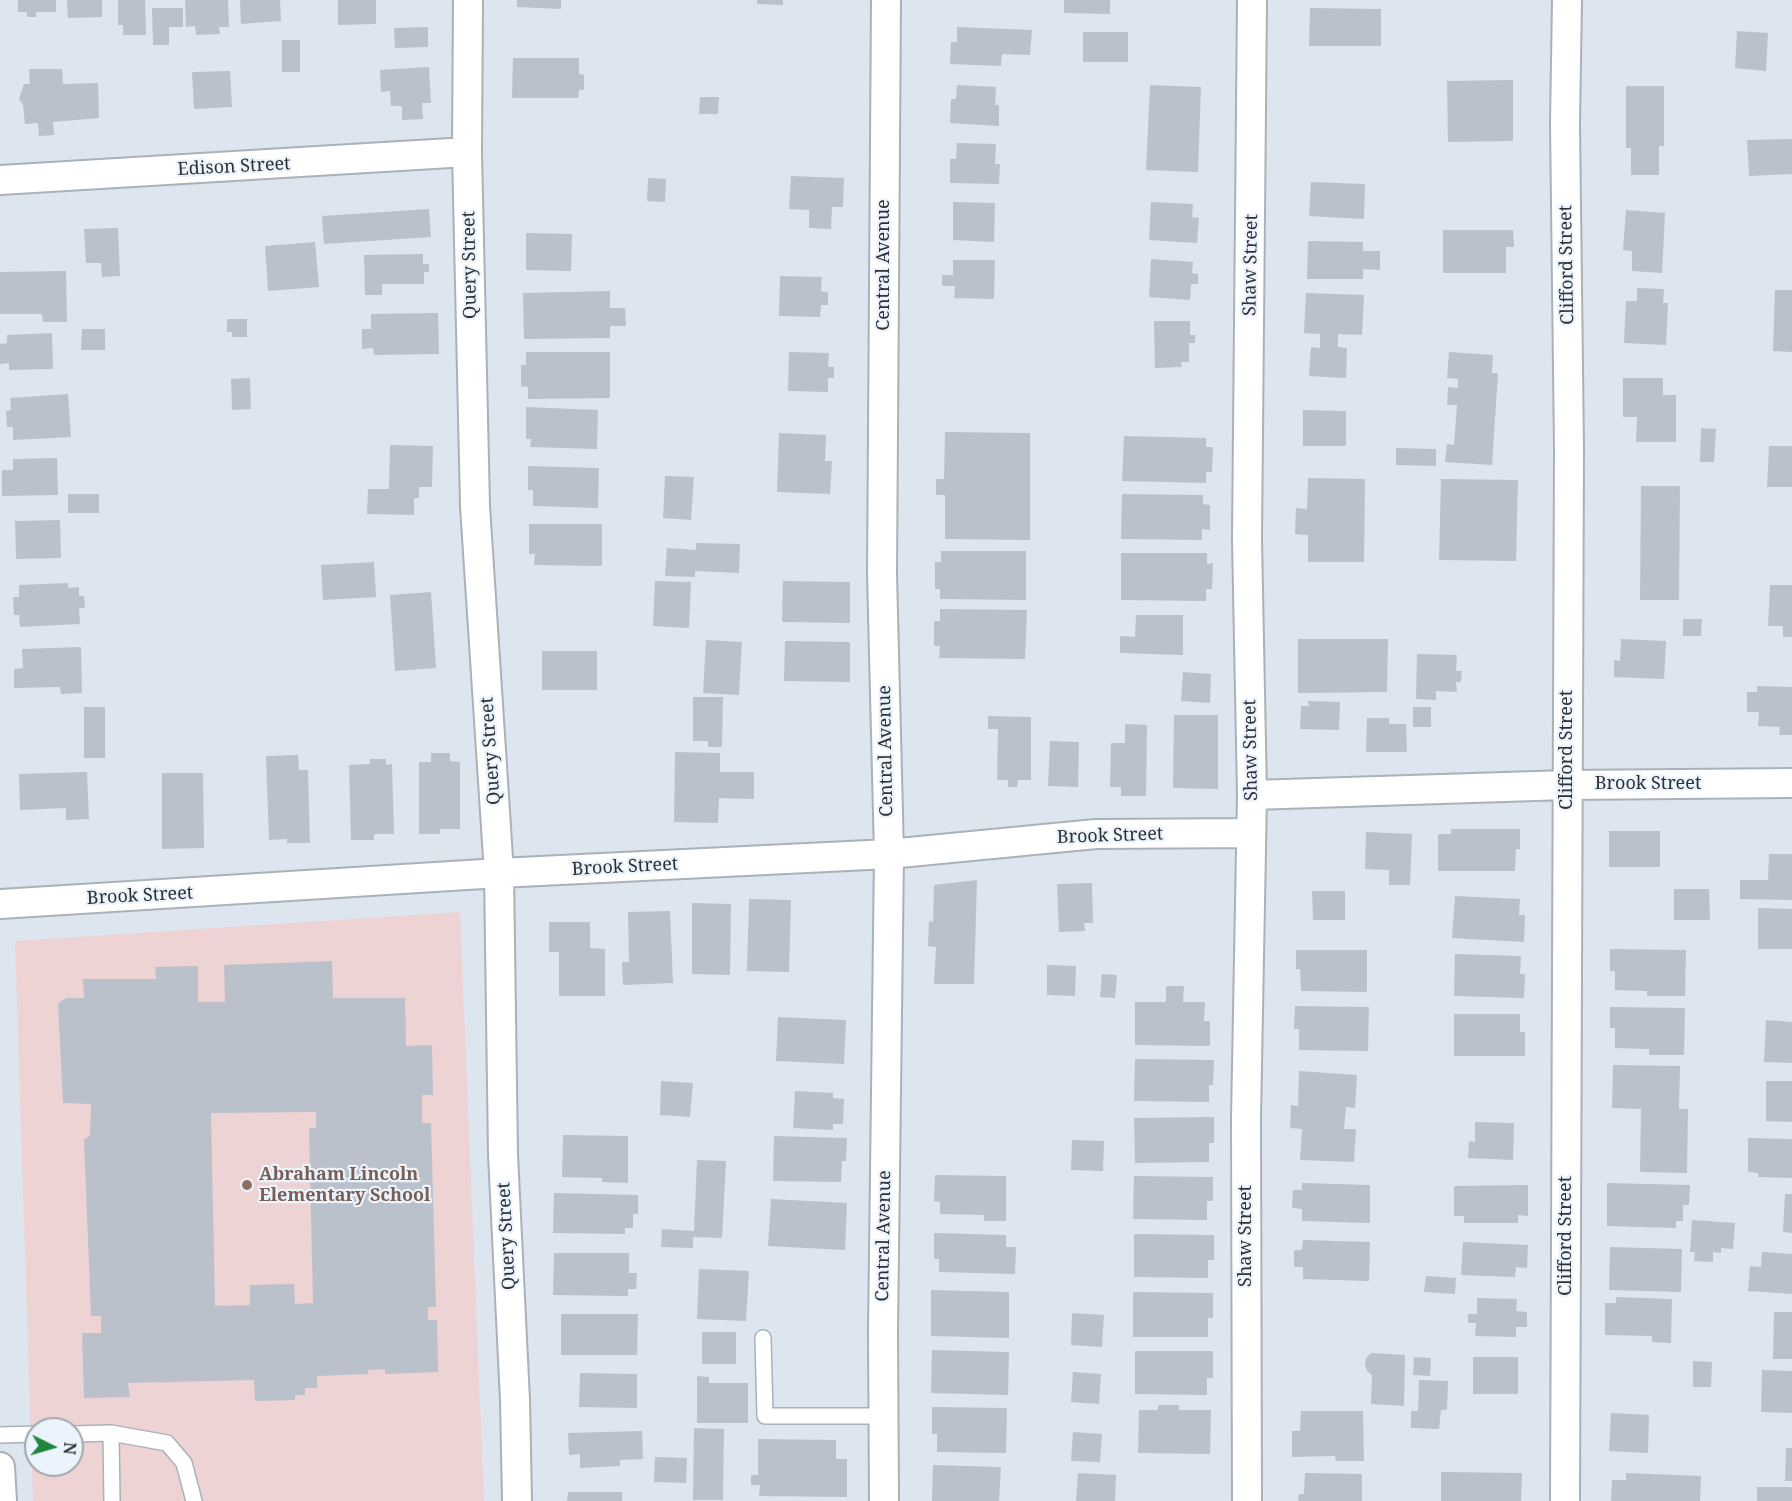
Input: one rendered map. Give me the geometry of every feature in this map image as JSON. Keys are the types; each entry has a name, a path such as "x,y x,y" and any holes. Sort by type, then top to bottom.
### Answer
{"street":[{"name":"Query Street","path":"468,0 467,152 475,506 499,873 503,1155 515,1400 517,1501"},
{"name":"Central Avenue","path":"884,1501 889,854 882,574 886,0"},
{"name":"Shaw Street","path":"1247,1501 1246,1119 1252,795 1247,539 1252,0"},
{"name":"Clifford Street","path":"1565,1501 1569,449 1565,123 1567,0"},
{"name":"Edison Street","path":"0,180 467,152"},
{"name":"Brook Street","path":"1252,795 1567,785 1792,783"},
{"name":"Brook Street","path":"0,904 499,873 889,854 1096,834 1251,833"},
{"path":"0,1467 2,1501"}],"lane":[{"path":"763,1338 765,1416 883,1416"},
{"path":"111,1432 112,1501"},
{"path":"84,1433 111,1432 167,1443 184,1463 194,1501"},
{"path":"0,1435 24,1434"}],"shaded area":[{"name":"Abraham Lincoln Elementary School","path":"460,912 484,1501 33,1501 32,1477 84,1477 84,1417 30,1417 15,941"}],"building":[{"path":"18,0 56,0 56,12 36,12 36,17 27,17 27,12 18,12"},
{"path":"67,0 102,0 102,17 68,18"},
{"path":"118,0 145,0 146,35 123,35 123,25 118,25"},
{"path":"185,0 228,0 229,27 219,27 220,34 196,35 195,26 186,27"},
{"path":"240,0 280,0 281,21 241,24"},
{"path":"338,0 376,0 376,24 338,25"},
{"path":"517,0 561,0 561,9 517,7"},
{"path":"757,0 783,0 783,5 757,4"},
{"path":"1064,0 1110,0 1110,14 1064,13"},
{"path":"152,8 183,8 183,27 169,27 169,45 153,45"},
{"path":"1310,8 1381,9 1381,46 1309,46"},
{"path":"428,27 428,47 395,48 394,28"},
{"path":"957,27 1032,30 1030,55 1002,54 1001,66 950,64 951,42 957,42"},
{"path":"1737,31 1768,33 1766,71 1735,68"},
{"path":"1083,32 1128,32 1128,62 1083,62"},
{"path":"282,40 300,40 300,72 282,72"},
{"path":"513,58 579,58 579,74 584,75 584,90 579,90 578,98 512,98"},
{"path":"429,67 431,103 422,103 423,119 402,120 402,106 391,106 390,91 381,92 380,70"},
{"path":"29,69 62,69 63,84 98,83 99,118 53,122 54,135 39,136 38,123 25,124 23,105 19,99 24,84 30,84"},
{"path":"230,71 232,107 194,109 192,72"},
{"path":"1513,80 1513,141 1448,142 1447,81"},
{"path":"957,85 996,87 995,105 999,105 999,126 950,123 951,99 956,99"},
{"path":"1150,85 1201,87 1198,172 1146,170"},
{"path":"1626,86 1664,86 1664,146 1659,146 1659,175 1631,175 1631,148 1626,148"},
{"path":"700,97 719,97 718,114 699,114"},
{"path":"1792,139 1792,174 1749,176 1747,140"},
{"path":"957,143 996,144 995,164 1000,164 999,184 950,183 950,159 956,159"},
{"path":"791,176 844,178 843,207 832,207 831,229 809,228 809,210 789,209"},
{"path":"648,178 666,179 665,202 647,201"},
{"path":"1311,182 1365,184 1364,219 1309,216"},
{"path":"953,202 995,203 994,242 953,240"},
{"path":"1151,202 1193,204 1192,217 1199,218 1197,243 1149,240"},
{"path":"429,209 431,237 324,244 322,216"},
{"path":"1626,210 1665,213 1662,273 1632,271 1632,251 1623,250"},
{"path":"118,228 120,276 102,277 101,263 86,263 84,229"},
{"path":"1443,230 1513,230 1514,247 1506,247 1506,273 1443,273"},
{"path":"526,233 572,234 571,271 526,270"},
{"path":"1308,241 1363,242 1363,251 1380,251 1380,270 1363,269 1363,279 1307,279"},
{"path":"315,242 319,287 268,291 265,246"},
{"path":"423,254 423,264 429,264 429,272 424,272 424,284 382,284 382,295 365,295 364,255"},
{"path":"1151,259 1193,262 1192,273 1198,274 1198,284 1191,284 1190,300 1149,297"},
{"path":"953,260 995,260 994,299 954,298 955,286 942,286 942,275 953,275"},
{"path":"66,271 67,322 43,322 42,314 0,314 0,272"},
{"path":"780,276 822,277 821,291 828,292 828,305 821,305 820,317 779,316"},
{"path":"1637,288 1664,289 1663,303 1668,303 1666,345 1624,343 1626,301 1637,301"},
{"path":"1775,290 1792,290 1792,352 1773,351"},
{"path":"610,291 610,308 625,308 626,326 610,326 610,338 524,339 523,293"},
{"path":"1306,293 1364,295 1362,335 1338,334 1338,347 1347,348 1346,378 1309,376 1311,347 1320,348 1320,334 1304,333"},
{"path":"438,313 439,354 374,355 373,348 362,349 362,329 371,329 371,314"},
{"path":"227,319 247,319 247,337 232,337 232,332 227,332"},
{"path":"1154,321 1190,321 1190,335 1195,335 1195,343 1189,343 1189,362 1181,362 1182,367 1155,368"},
{"path":"82,329 105,329 105,350 81,350"},
{"path":"52,333 53,369 9,370 9,363 0,364 0,344 7,343 7,335"},
{"path":"526,352 610,352 610,398 528,399 528,387 521,386 521,365 526,365"},
{"path":"789,352 829,353 828,367 834,367 834,378 828,378 828,392 788,391"},
{"path":"1449,352 1493,355 1492,373 1498,373 1492,465 1445,462 1447,444 1454,445 1457,405 1447,405 1448,387 1458,388 1458,379 1447,378"},
{"path":"250,378 251,409 232,410 231,379"},
{"path":"1623,378 1663,378 1663,395 1676,395 1676,442 1636,442 1637,417 1623,417"},
{"path":"68,394 71,437 13,440 13,427 7,427 6,411 11,410 10,398"},
{"path":"526,407 598,410 597,449 530,447 531,439 526,439"},
{"path":"1303,410 1346,411 1346,446 1303,446"},
{"path":"1701,428 1716,429 1714,462 1700,462"},
{"path":"945,432 1030,433 1030,540 945,539 945,495 936,495 936,479 944,479"},
{"path":"779,433 826,435 825,461 832,461 830,494 777,492"},
{"path":"1124,436 1206,438 1206,447 1213,447 1212,472 1206,472 1206,483 1122,481"},
{"path":"390,445 433,446 432,487 419,487 419,498 414,498 414,515 367,514 368,489 389,489"},
{"path":"1769,446 1792,446 1792,487 1767,487"},
{"path":"1396,448 1436,449 1436,466 1396,465"},
{"path":"57,458 58,495 2,496 2,470 13,470 13,459"},
{"path":"528,466 599,468 598,508 533,506 533,490 528,490"},
{"path":"665,476 694,477 691,520 663,518"},
{"path":"1308,478 1365,479 1364,562 1308,562 1308,535 1295,534 1296,508 1307,509"},
{"path":"1441,479 1518,480 1516,561 1439,560"},
{"path":"1641,486 1680,486 1679,600 1640,600"},
{"path":"68,494 99,494 99,513 68,513"},
{"path":"1122,494 1203,495 1203,504 1210,505 1210,530 1202,529 1202,540 1121,539"},
{"path":"60,520 61,558 16,559 15,521"},
{"path":"529,524 602,524 602,566 534,565 535,554 529,554"},
{"path":"696,543 740,544 739,573 695,571 695,577 665,576 667,548 696,550"},
{"path":"941,551 1026,551 1026,600 940,599 940,589 935,589 935,562 941,562"},
{"path":"1121,553 1207,553 1207,564 1213,563 1212,589 1206,589 1206,601 1121,600"},
{"path":"374,562 376,597 323,600 321,565"},
{"path":"655,581 691,582 689,628 653,626"},
{"path":"783,581 850,582 850,623 782,622"},
{"path":"68,583 68,588 79,587 79,596 84,596 85,608 79,608 80,624 20,627 19,615 14,615 13,597 19,597 19,585"},
{"path":"1770,585 1792,585 1792,637 1783,637 1783,626 1768,626"},
{"path":"431,592 436,668 395,671 390,595"},
{"path":"940,609 1027,610 1025,659 939,658 940,646 934,646 934,621 940,621"},
{"path":"1136,615 1183,615 1183,655 1120,653 1120,636 1135,637"},
{"path":"1683,619 1702,619 1701,636 1683,636"},
{"path":"1298,639 1388,639 1387,692 1298,693"},
{"path":"1621,639 1666,641 1664,679 1614,677 1614,660 1620,661"},
{"path":"706,640 742,642 739,695 703,693"},
{"path":"785,641 850,642 850,682 784,681"},
{"path":"81,647 82,693 61,694 60,687 14,688 14,669 23,668 22,649"},
{"path":"542,651 597,651 597,690 542,690"},
{"path":"1417,654 1457,655 1456,671 1462,671 1461,682 1456,682 1457,692 1436,691 1436,700 1416,699"},
{"path":"1183,672 1211,674 1210,703 1181,701"},
{"path":"1757,686 1792,687 1792,735 1779,735 1780,727 1758,726 1759,712 1747,712 1747,692 1757,692"},
{"path":"693,697 723,697 722,747 708,747 708,741 693,741"},
{"path":"1308,701 1340,702 1339,730 1300,729 1301,706 1309,706"},
{"path":"84,707 105,707 105,758 84,758"},
{"path":"1413,707 1431,707 1431,727 1413,727"},
{"path":"1174,715 1218,715 1218,789 1173,788"},
{"path":"988,716 1031,717 1031,780 1018,780 1017,787 1008,787 1008,780 997,780 998,729 988,729"},
{"path":"1367,718 1389,718 1389,724 1406,724 1407,752 1366,752"},
{"path":"1125,724 1147,725 1146,796 1121,796 1121,787 1110,787 1111,743 1125,743"},
{"path":"1050,741 1079,742 1078,787 1048,786"},
{"path":"675,752 720,753 720,772 754,772 754,799 719,798 718,823 674,822"},
{"path":"431,753 450,753 450,761 460,762 460,829 440,829 440,834 419,834 419,762 431,762"},
{"path":"298,755 299,770 308,770 310,843 287,843 287,839 269,840 266,756"},
{"path":"370,759 386,759 386,765 392,764 394,834 374,834 374,840 351,840 349,765 370,764"},
{"path":"87,772 89,819 66,820 66,808 20,810 19,774"},
{"path":"162,773 203,773 204,848 162,849"},
{"path":"1451,829 1520,829 1520,849 1516,849 1515,871 1438,871 1438,834 1451,834"},
{"path":"1609,831 1660,831 1660,867 1609,867"},
{"path":"1366,832 1412,834 1410,885 1389,885 1389,870 1365,869"},
{"path":"1769,854 1792,854 1792,900 1740,899 1740,880 1768,880"},
{"path":"977,880 974,984 934,984 936,947 928,946 929,921 933,922 934,885"},
{"path":"1092,883 1093,923 1084,923 1085,931 1059,932 1057,884"},
{"path":"1674,889 1709,889 1710,920 1674,920"},
{"path":"1312,891 1345,891 1345,920 1313,920"},
{"path":"1455,896 1520,899 1519,915 1525,915 1524,942 1452,938"},
{"path":"749,899 791,900 789,972 747,971"},
{"path":"692,903 731,904 730,975 692,974"},
{"path":"1758,908 1792,909 1792,949 1758,949"},
{"path":"670,911 673,983 623,985 622,962 629,962 628,912"},
{"path":"549,922 590,922 590,948 605,949 605,996 559,996 559,952 549,952"},
{"path":"1610,949 1686,950 1685,996 1647,996 1647,991 1615,990 1615,971 1610,971"},
{"path":"1296,950 1367,950 1367,992 1301,991 1300,969 1296,969"},
{"path":"1455,954 1521,956 1520,974 1525,974 1524,998 1454,996"},
{"path":"332,961 333,998 405,998 406,1046 432,1045 433,1095 422,1095 422,1123 431,1123 436,1307 428,1307 428,1320 437,1320 438,1372 385,1374 385,1369 368,1370 368,1374 317,1376 317,1388 305,1388 305,1395 295,1395 295,1400 255,1401 254,1380 128,1383 130,1397 84,1398 82,1333 101,1333 101,1316 91,1316 84,1139 90,1136 91,1104 63,1103 58,1004 67,998 84,998 83,979 156,979 155,967 198,966 198,1002 225,1002 224,965","holes":["316,1112 316,1128 309,1128 313,1303 295,1304 294,1284 250,1285 250,1305 215,1306 211,1113"]},
{"path":"1047,965 1076,966 1075,996 1047,995"},
{"path":"1102,974 1117,975 1115,998 1100,997"},
{"path":"1166,986 1184,986 1183,1002 1205,1002 1204,1021 1210,1021 1210,1046 1135,1045 1135,1002 1166,1002"},
{"path":"1295,1006 1369,1007 1368,1051 1299,1050 1299,1029 1294,1029"},
{"path":"1610,1007 1685,1008 1684,1055 1649,1055 1649,1049 1615,1048 1615,1028 1610,1028"},
{"path":"1454,1014 1520,1014 1520,1032 1525,1032 1525,1056 1454,1056"},
{"path":"778,1017 846,1020 844,1064 776,1061"},
{"path":"1766,1020 1792,1022 1792,1063 1764,1062"},
{"path":"1135,1059 1214,1060 1213,1085 1209,1085 1209,1102 1134,1101"},
{"path":"1613,1065 1680,1066 1679,1109 1688,1109 1687,1173 1640,1172 1641,1109 1612,1108"},
{"path":"1299,1071 1357,1075 1355,1108 1346,1107 1344,1129 1356,1129 1354,1162 1300,1160 1302,1129 1290,1128 1291,1105 1298,1106"},
{"path":"661,1081 693,1083 690,1117 660,1115"},
{"path":"1766,1081 1792,1081 1792,1122 1766,1121"},
{"path":"795,1091 833,1093 833,1098 844,1099 843,1124 833,1124 833,1130 793,1128"},
{"path":"1214,1117 1214,1143 1209,1143 1209,1162 1135,1163 1134,1118"},
{"path":"1475,1122 1514,1123 1513,1160 1468,1158 1469,1141 1475,1142"},
{"path":"563,1135 628,1136 628,1183 602,1182 602,1178 562,1177"},
{"path":"774,1136 847,1138 846,1161 842,1161 841,1182 773,1181"},
{"path":"1748,1138 1792,1139 1792,1178 1758,1177 1758,1173 1748,1172"},
{"path":"1072,1140 1104,1141 1103,1171 1071,1170"},
{"path":"697,1160 726,1161 722,1238 693,1237 693,1248 661,1247 662,1229 694,1231"},
{"path":"935,1175 1006,1176 1006,1221 984,1221 984,1215 940,1214 940,1202 934,1201"},
{"path":"1134,1176 1213,1177 1213,1201 1207,1201 1207,1220 1133,1219"},
{"path":"1302,1183 1370,1185 1370,1223 1302,1221 1302,1209 1292,1208 1293,1190 1302,1190"},
{"path":"1607,1183 1690,1185 1689,1205 1683,1205 1683,1221 1676,1221 1676,1228 1607,1226"},
{"path":"1528,1185 1528,1216 1518,1215 1518,1223 1464,1223 1464,1216 1454,1216 1454,1186"},
{"path":"554,1193 638,1195 638,1214 633,1214 633,1228 625,1228 625,1234 553,1233"},
{"path":"1785,1194 1792,1194 1792,1233 1783,1232"},
{"path":"771,1199 847,1203 845,1250 768,1246"},
{"path":"1692,1220 1735,1223 1733,1249 1721,1248 1721,1253 1713,1252 1713,1262 1694,1261 1695,1252 1690,1252"},
{"path":"934,1233 1006,1235 1006,1247 1016,1247 1015,1274 939,1272 939,1259 934,1259"},
{"path":"1134,1234 1214,1235 1214,1260 1208,1260 1208,1278 1134,1277"},
{"path":"1303,1240 1370,1242 1369,1281 1303,1279 1303,1267 1294,1267 1294,1250 1302,1250"},
{"path":"1463,1242 1528,1245 1527,1268 1516,1267 1515,1277 1461,1275"},
{"path":"1610,1247 1682,1249 1681,1292 1609,1290"},
{"path":"1762,1252 1792,1254 1792,1294 1748,1291 1750,1266 1761,1267"},
{"path":"554,1253 629,1253 629,1273 637,1273 636,1289 628,1289 628,1296 553,1295"},
{"path":"699,1269 749,1271 746,1321 697,1319"},
{"path":"1426,1276 1456,1278 1455,1294 1424,1292"},
{"path":"931,1290 1009,1292 1009,1338 931,1336"},
{"path":"1133,1292 1213,1293 1213,1318 1208,1318 1208,1337 1133,1337"},
{"path":"1616,1297 1672,1299 1671,1343 1652,1342 1652,1336 1605,1335 1605,1303 1616,1303"},
{"path":"1477,1298 1517,1299 1516,1311 1527,1312 1527,1327 1516,1327 1516,1337 1475,1336 1476,1323 1468,1323 1468,1314 1477,1314"},
{"path":"1774,1312 1792,1312 1792,1359 1773,1359"},
{"path":"1072,1313 1104,1315 1102,1347 1071,1345"},
{"path":"561,1314 638,1314 637,1355 561,1355"},
{"path":"702,1332 736,1332 736,1364 702,1364"},
{"path":"932,1350 1009,1352 1008,1395 931,1393"},
{"path":"1135,1351 1213,1351 1213,1378 1207,1378 1207,1395 1135,1394"},
{"path":"1371,1353 1405,1355 1404,1406 1371,1404 1372,1375 1367,1371 1365,1364 1366,1358"},
{"path":"1414,1357 1431,1358 1430,1376 1413,1375"},
{"path":"1473,1357 1518,1357 1518,1394 1473,1394"},
{"path":"1693,1361 1712,1362 1711,1387 1693,1387"},
{"path":"1762,1370 1792,1371 1792,1413 1761,1412"},
{"path":"1073,1372 1101,1374 1099,1404 1071,1402"},
{"path":"580,1373 637,1374 637,1408 579,1407"},
{"path":"697,1376 709,1377 709,1383 748,1383 748,1423 697,1423"},
{"path":"1419,1380 1448,1381 1447,1410 1441,1410 1439,1429 1411,1428 1411,1411 1418,1411"},
{"path":"1158,1405 1179,1405 1179,1410 1211,1410 1210,1454 1138,1453 1139,1410 1158,1410"},
{"path":"932,1407 1007,1408 1006,1453 937,1452 937,1434 932,1434"},
{"path":"1301,1411 1363,1411 1364,1461 1336,1461 1335,1456 1292,1457 1292,1431 1300,1431"},
{"path":"1611,1413 1649,1415 1648,1453 1609,1451"},
{"path":"694,1428 724,1429 723,1500 693,1500"},
{"path":"642,1431 643,1459 620,1460 620,1466 580,1468 580,1454 569,1455 568,1433"},
{"path":"1073,1432 1102,1434 1100,1462 1071,1461"},
{"path":"758,1439 836,1440 836,1459 847,1459 847,1497 759,1496 760,1485 751,1485 751,1475 758,1475"},
{"path":"1786,1448 1792,1448 1792,1481 1785,1481"},
{"path":"655,1457 687,1458 686,1483 654,1482"},
{"path":"933,1465 1001,1467 999,1501 932,1501"},
{"path":"1441,1472 1522,1473 1521,1501 1441,1501"},
{"path":"1078,1473 1116,1475 1115,1501 1076,1501"},
{"path":"1305,1473 1362,1474 1362,1501 1298,1501 1299,1494 1304,1494"},
{"path":"1626,1473 1701,1476 1700,1501 1611,1501 1612,1480 1626,1480"},
{"path":"1757,1487 1792,1487 1792,1501 1757,1501"},
{"path":"568,1492 622,1492 622,1501 567,1501"}],"place":[{"name":"Abraham Lincoln Elementary School","path":"247,1185"}]}
